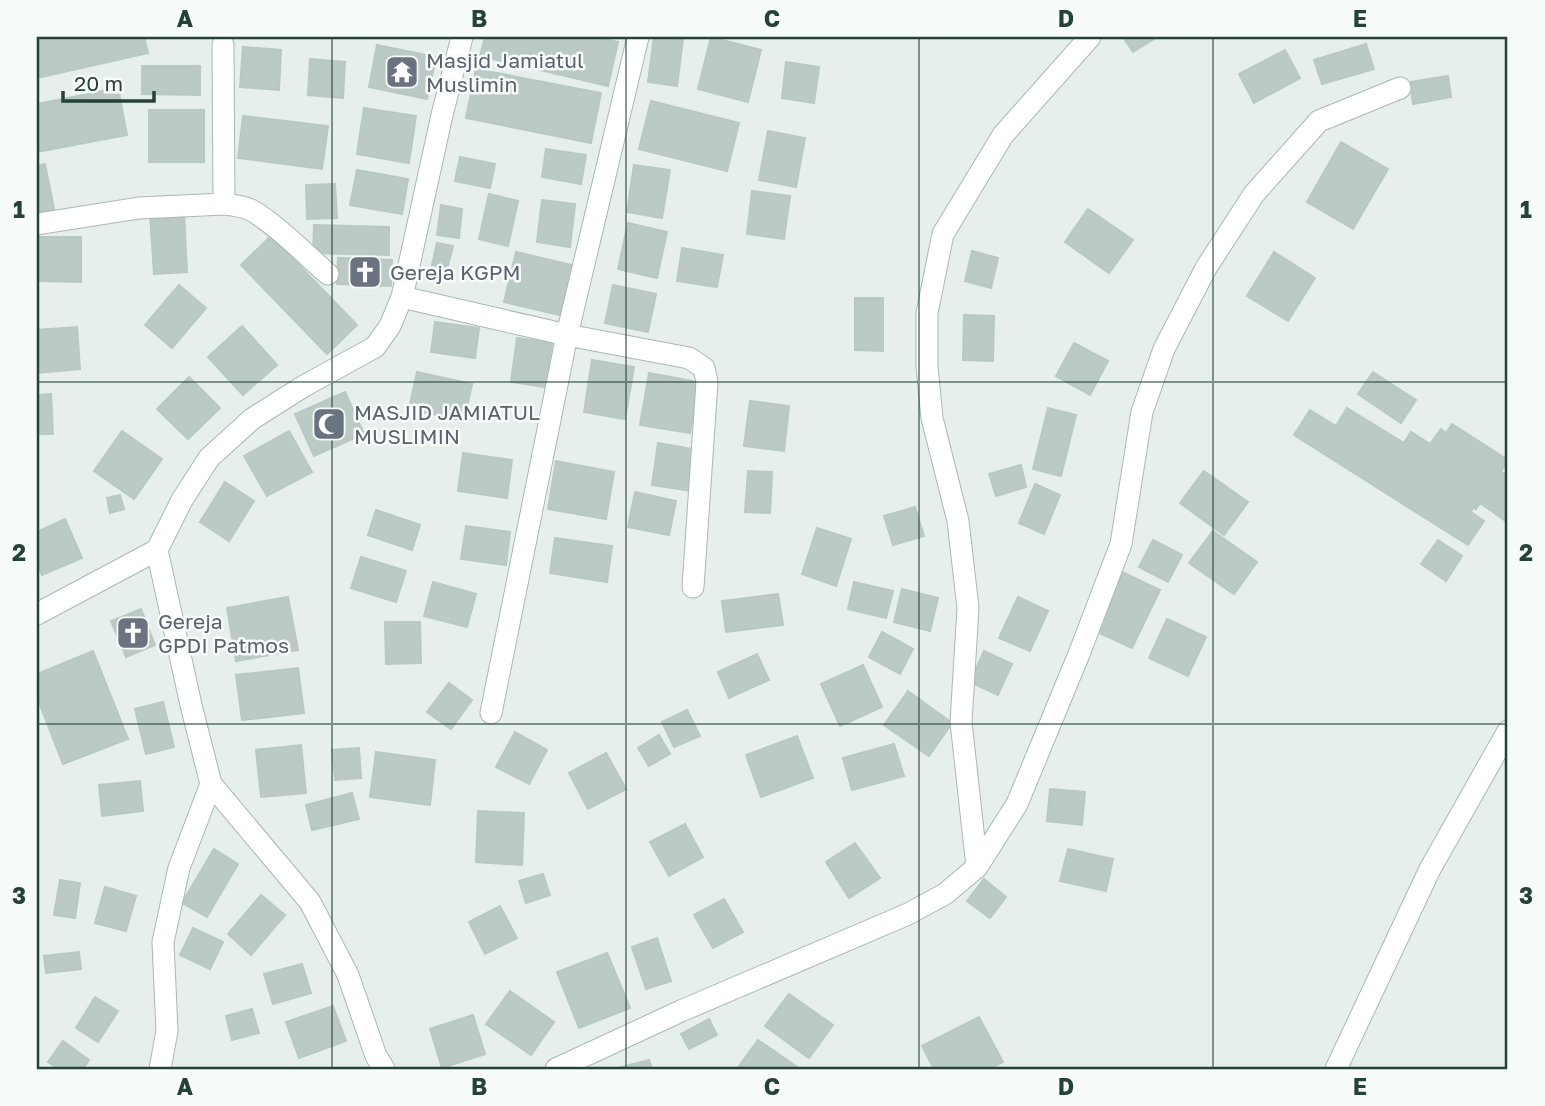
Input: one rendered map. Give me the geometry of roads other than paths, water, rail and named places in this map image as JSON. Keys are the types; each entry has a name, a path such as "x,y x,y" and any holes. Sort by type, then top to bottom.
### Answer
{"street":[{"path":"37,614 157,550 182,500 209,458 252,419 304,386 375,347 390,326 402,296 462,37"},
{"path":"491,713 567,335 638,37"},
{"path":"977,867 961,722 968,608 958,521 932,418 927,367 927,313 943,234 1003,135 1090,37"},
{"path":"223,45 224,204"},
{"path":"556,1069 681,1011 908,914 945,894 977,867 1017,804 1084,642 1121,544 1142,412 1164,349 1206,268 1254,194 1319,121 1400,89"},
{"path":"37,224 139,208 224,204 250,210 328,274"},
{"path":"402,296 567,335 689,358 704,368 707,382 693,587"},
{"path":"157,550 211,784 310,902 348,975 376,1056 384,1069"},
{"path":"1336,1069 1430,869 1508,731"},
{"path":"160,1069 167,1031 163,942 179,868 211,784"}],"place":[{"name":"Masjid Jamiatul Muslimin","path":"402,72"},
{"name":"Gereja KGPM","path":"365,272"},
{"name":"MASJID JAMIATUL MUSLIMIN","path":"329,424"},
{"name":"Gereja GPDI Patmos","path":"133,633"}]}
